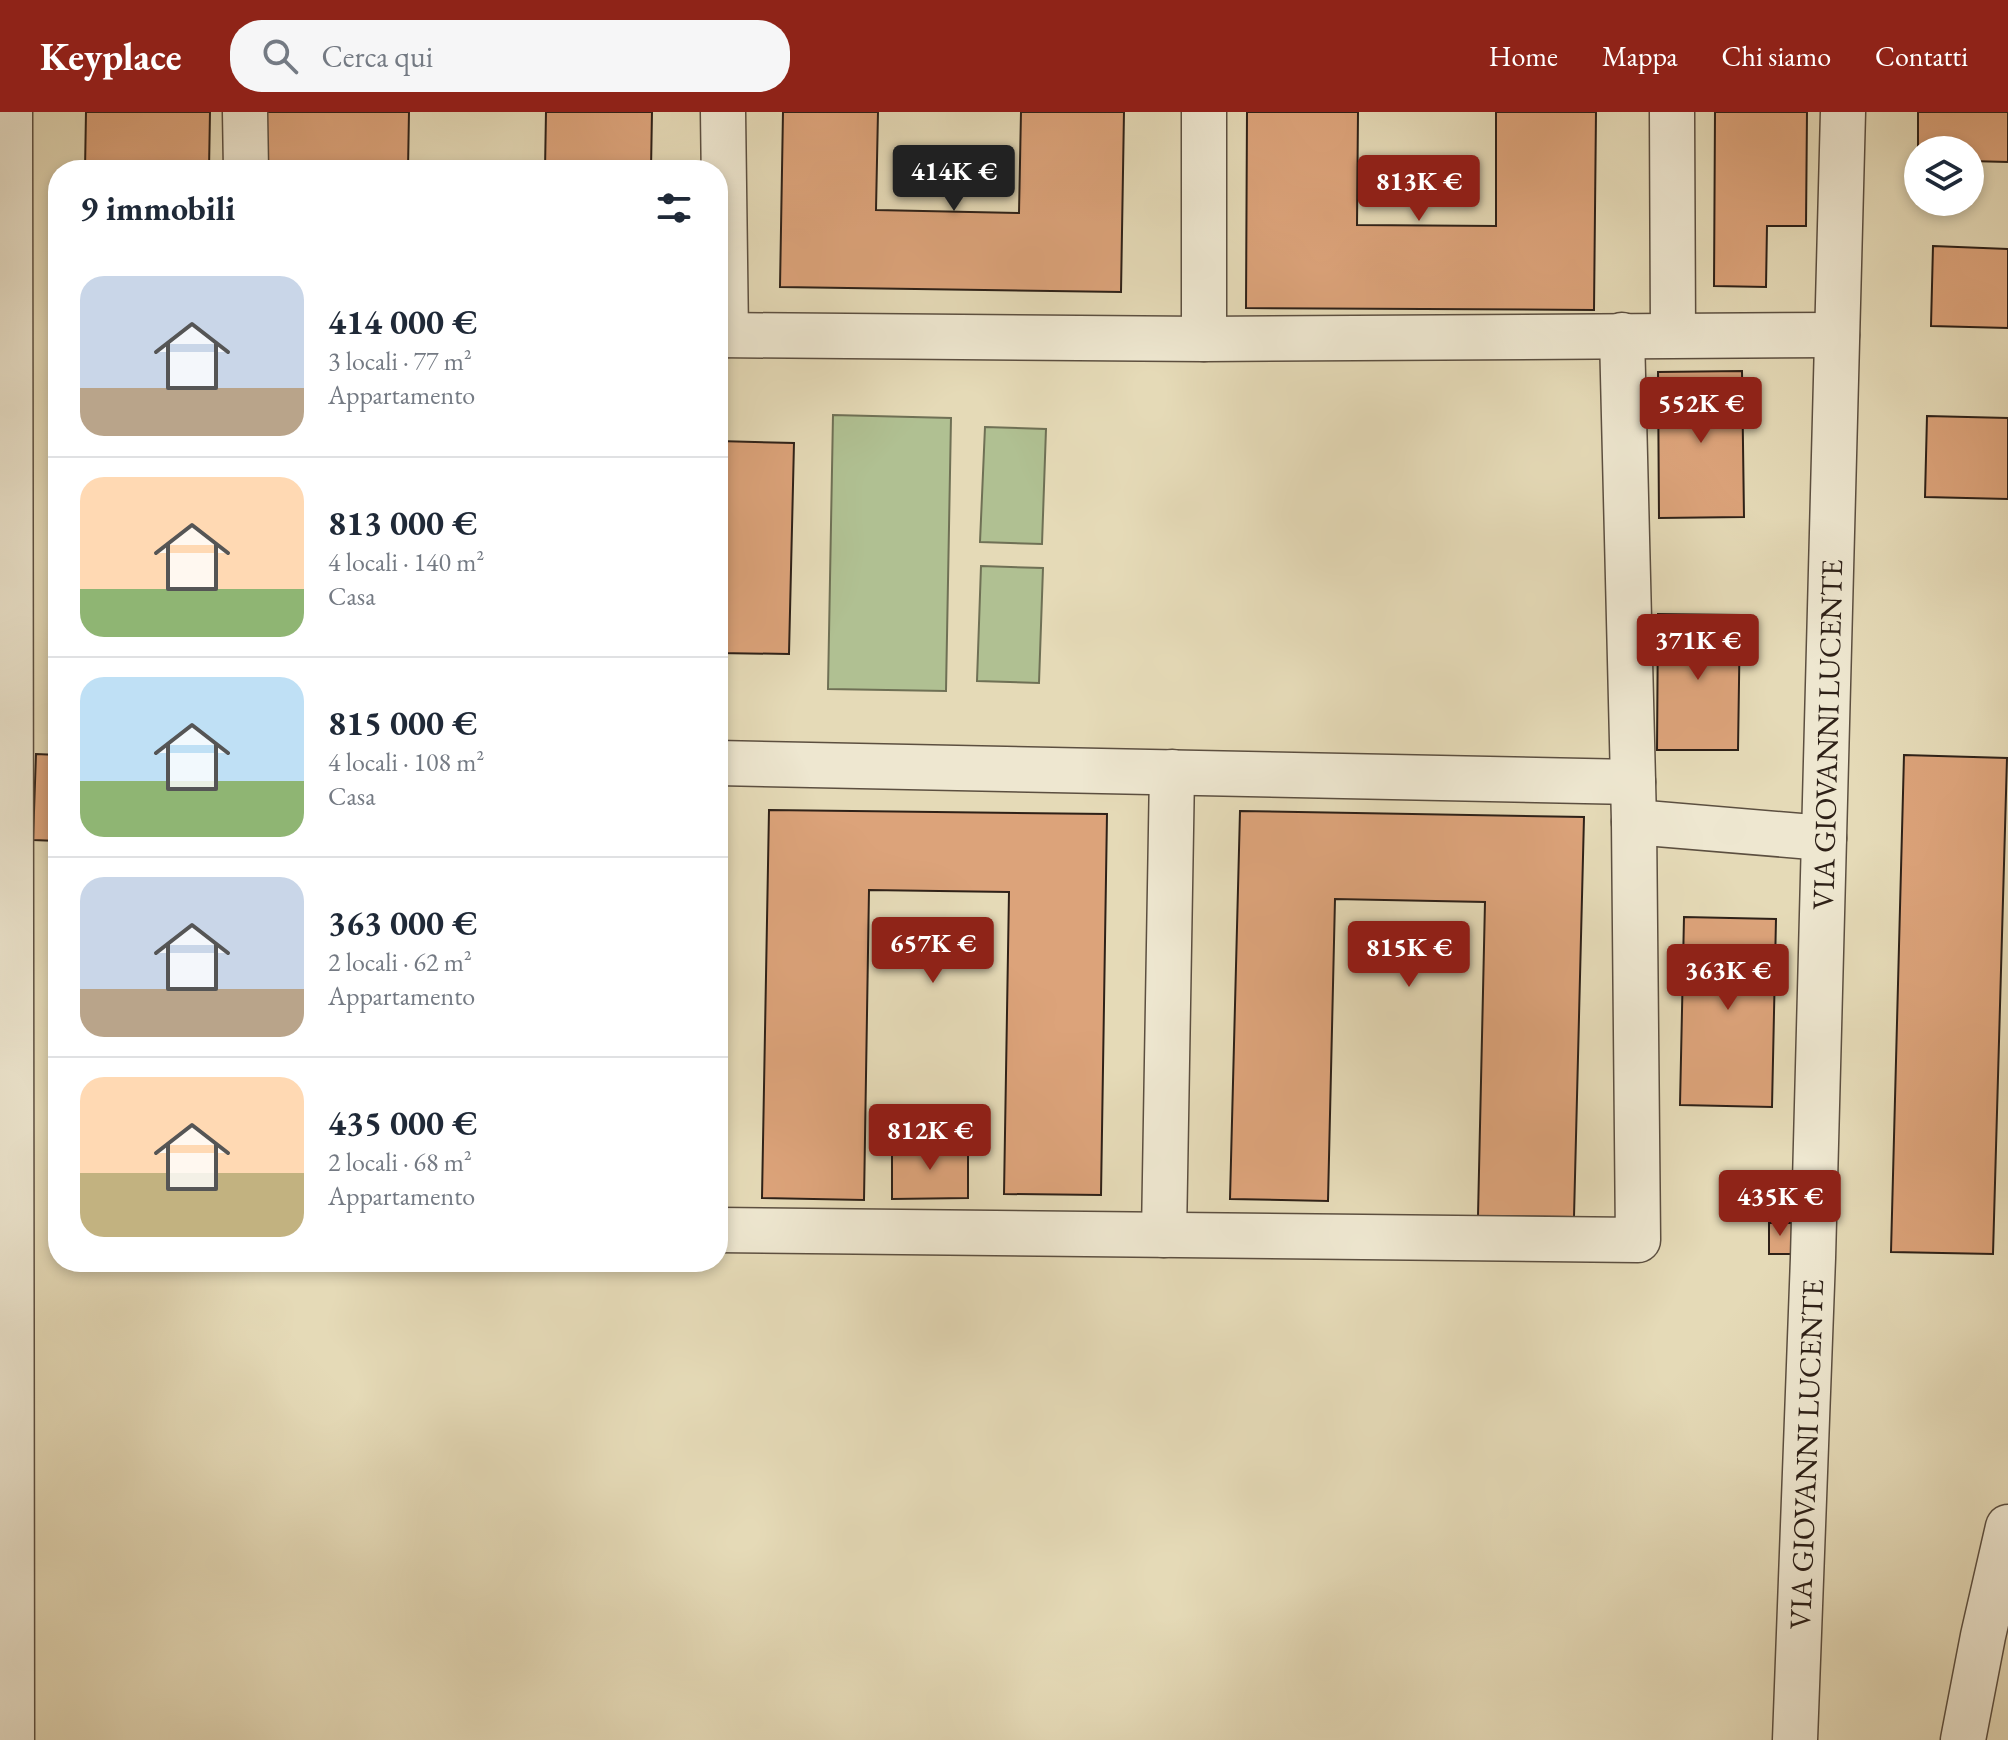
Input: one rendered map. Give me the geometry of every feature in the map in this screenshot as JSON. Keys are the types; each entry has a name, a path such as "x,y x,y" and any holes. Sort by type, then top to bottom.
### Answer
{"street":[{"path":"10,112 12,1740"},
{"path":"245,112 246,160"},
{"path":"723,112 723,160"},
{"path":"1204,112 1204,339"},
{"path":"1672,112 1673,335"},
{"name":"VIA GIOVANNI LUCENTE","path":"1795,1740 1813,1258 1843,112"},
{"path":"728,335 1204,339 1837,335"},
{"path":"728,1230 1638,1240 1634,802 1622,335"},
{"path":"728,763 1172,772 1634,802 1824,838"},
{"path":"1164,1235 1172,772"},
{"path":"1963,1740 2008,1527"}],"green space":[{"path":"833,415 951,418 946,691 828,689"},
{"path":"985,427 1046,429 1042,544 980,542"},
{"path":"981,566 1043,568 1039,683 977,681"}],"building":[{"path":"86,112 210,112 209,160 85,160"},
{"path":"264,112 409,112 408,160 262,160"},
{"path":"546,112 652,112 651,160 545,160"},
{"path":"783,112 878,112 876,210 1019,213 1021,112 1124,112 1121,292 780,287"},
{"path":"1247,112 1358,112 1357,225 1496,226 1496,112 1596,112 1594,310 1246,308"},
{"path":"1715,112 1807,112 1806,226 1767,226 1766,287 1714,286"},
{"path":"1918,112 2008,112 2008,162 1984,161 1984,136 1918,136"},
{"path":"1933,246 2008,249 2008,328 1931,326"},
{"path":"1742,371 1744,517 1659,518 1658,372"},
{"path":"1927,416 2008,418 2008,499 1925,497"},
{"path":"728,441 794,443 789,654 728,653"},
{"path":"1658,614 1740,615 1738,750 1657,750"},
{"path":"36,754 48,755 48,841 33,840"},
{"path":"1904,755 2007,758 1993,1254 1891,1252"},
{"path":"769,810 1107,814 1101,1195 1004,1194 1009,892 869,890 864,1200 762,1198"},
{"path":"1240,811 1584,817 1574,1217 1478,1216 1485,902 1335,899 1328,1201 1230,1199"},
{"path":"1684,917 1776,919 1772,1107 1680,1105"},
{"path":"968,1145 968,1198 892,1199 892,1146"},
{"path":"1769,1223 1792,1223 1792,1254 1769,1254"}]}
